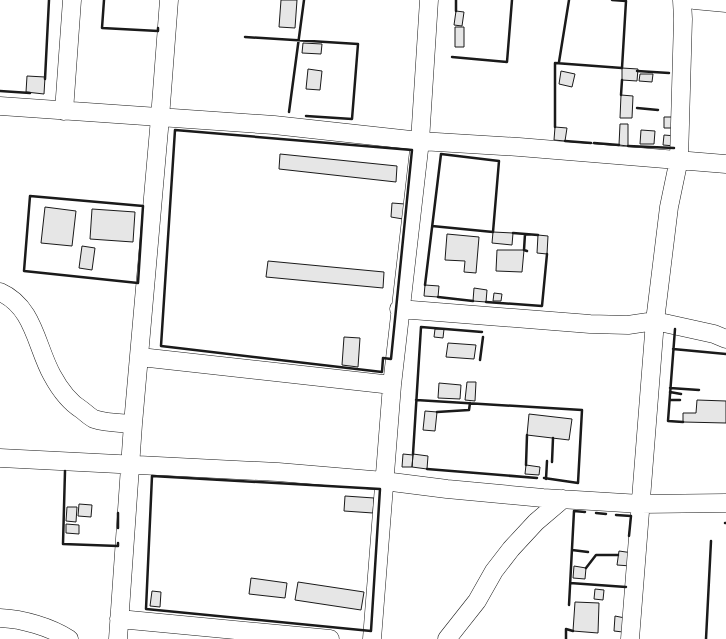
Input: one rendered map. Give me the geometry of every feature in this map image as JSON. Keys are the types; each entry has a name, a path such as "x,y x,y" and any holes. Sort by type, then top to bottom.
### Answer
{"street":[{"path":"64,110 72,0"},
{"path":"118,639 133,424 169,0"},
{"path":"372,639 392,385 420,141 429,0"},
{"path":"630,639 655,320 667,222 679,159 682,0"},
{"path":"694,0 726,3"},
{"path":"0,106 274,125 420,141 726,164"},
{"path":"0,292 7,295 20,307 30,322 52,375 72,404 93,418 116,423 133,424"},
{"path":"400,309 590,324 628,324 655,320 714,334 726,339"},
{"path":"140,357 392,385"},
{"path":"0,458 278,472 384,481 447,489 641,504 726,503"},
{"path":"447,639 477,601 494,571 511,549 536,522 563,499"},
{"path":"0,618 12,618 59,632 70,639"},
{"path":"119,619 330,639"}],"building":[{"path":"281,0 297,0 295,28 279,27"},
{"path":"456,11 464,12 462,26 454,25"},
{"path":"455,27 464,27 464,47 455,47"},
{"path":"303,43 322,44 321,54 302,53"},
{"path":"622,68 638,69 637,81 622,80"},
{"path":"308,69 322,71 320,90 306,89"},
{"path":"561,71 575,74 572,87 559,84"},
{"path":"640,74 653,74 652,82 639,81"},
{"path":"27,76 45,77 44,94 26,92"},
{"path":"621,95 633,96 632,118 620,118"},
{"path":"664,117 675,117 675,128 664,128"},
{"path":"620,124 628,124 628,146 619,145"},
{"path":"555,127 567,128 565,141 554,140"},
{"path":"641,130 655,131 654,144 640,144"},
{"path":"664,135 676,136 675,146 663,145"},
{"path":"280,154 397,166 396,182 279,169"},
{"path":"392,203 405,204 403,219 391,217"},
{"path":"45,207 76,211 72,246 41,243"},
{"path":"92,209 135,212 133,242 90,239"},
{"path":"493,232 513,233 512,245 492,243"},
{"path":"447,234 479,237 476,273 464,272 465,261 445,260"},
{"path":"538,235 548,236 547,254 537,253"},
{"path":"82,246 95,248 92,270 79,268"},
{"path":"497,250 524,250 522,272 496,271"},
{"path":"268,261 384,272 383,288 266,277"},
{"path":"425,285 439,286 438,297 424,296"},
{"path":"474,288 487,290 486,302 473,301"},
{"path":"494,293 502,294 501,301 493,301"},
{"path":"435,329 444,329 443,338 434,337"},
{"path":"344,337 360,338 358,367 342,365"},
{"path":"448,343 476,345 474,359 446,357"},
{"path":"467,382 476,382 475,401 465,400"},
{"path":"439,383 461,385 460,399 438,398"},
{"path":"697,400 726,401 726,423 683,422 683,413 696,413"},
{"path":"425,411 437,412 435,431 423,430"},
{"path":"529,414 572,419 569,440 527,435"},
{"path":"403,454 413,455 412,467 402,467"},
{"path":"413,454 428,456 427,469 412,467"},
{"path":"526,465 540,467 539,475 525,474"},
{"path":"345,496 374,498 373,513 344,511"},
{"path":"79,504 92,505 91,517 78,516"},
{"path":"67,507 77,507 76,522 66,521"},
{"path":"66,524 79,525 79,534 66,533"},
{"path":"619,551 633,553 631,566 617,565"},
{"path":"574,566 586,568 585,579 573,578"},
{"path":"251,578 287,583 285,598 249,594"},
{"path":"298,582 364,592 361,610 295,600"},
{"path":"595,589 604,590 603,600 594,599"},
{"path":"152,591 161,592 160,607 150,606"},
{"path":"575,602 599,603 598,633 573,631"},
{"path":"615,616 625,618 623,632 614,631"}],"wall":[{"path":"45,79 49,0"},
{"path":"104,0 102,28 158,31 158,28"},
{"path":"289,112 304,0"},
{"path":"456,0 456,11"},
{"path":"452,57 507,62 512,0"},
{"path":"559,62 569,0"},
{"path":"555,127 555,63 622,68 626,1 612,0"},
{"path":"245,37 358,44 352,119 306,116"},
{"path":"637,71 669,73"},
{"path":"621,95 622,80"},
{"path":"0,91 30,93"},
{"path":"637,108 658,110"},
{"path":"175,130 412,150 391,359 383,358 382,372 161,346 175,130"},
{"path":"565,141 591,143"},
{"path":"594,143 619,145"},
{"path":"628,146 674,148"},
{"path":"425,285 441,154 499,161 493,232 432,226"},
{"path":"30,196 143,206 138,283 24,271 30,196"},
{"path":"513,233 538,235"},
{"path":"525,234 524,250 527,251"},
{"path":"486,302 542,306 547,254"},
{"path":"438,297 473,301"},
{"path":"413,454 421,327 482,332"},
{"path":"675,329 668,421 683,422"},
{"path":"480,360 483,337"},
{"path":"673,349 726,354"},
{"path":"670,388 699,390"},
{"path":"670,392 681,394"},
{"path":"416,400 582,410 578,483 544,478"},
{"path":"670,400 680,400"},
{"path":"437,412 469,410 470,403"},
{"path":"526,465 527,435"},
{"path":"552,462 553,438"},
{"path":"546,479 547,461"},
{"path":"427,469 537,478"},
{"path":"65,471 63,544 118,546 118,543"},
{"path":"152,476 380,489 371,631 146,609 152,476"},
{"path":"569,605 574,511 585,512"},
{"path":"118,513 118,528"},
{"path":"596,513 606,514"},
{"path":"616,515 631,516 629,536"},
{"path":"706,639 711,541"},
{"path":"572,550 588,552"},
{"path":"586,568 596,555 618,555"},
{"path":"570,583 626,587"},
{"path":"566,639 566,629 573,631"}]}
